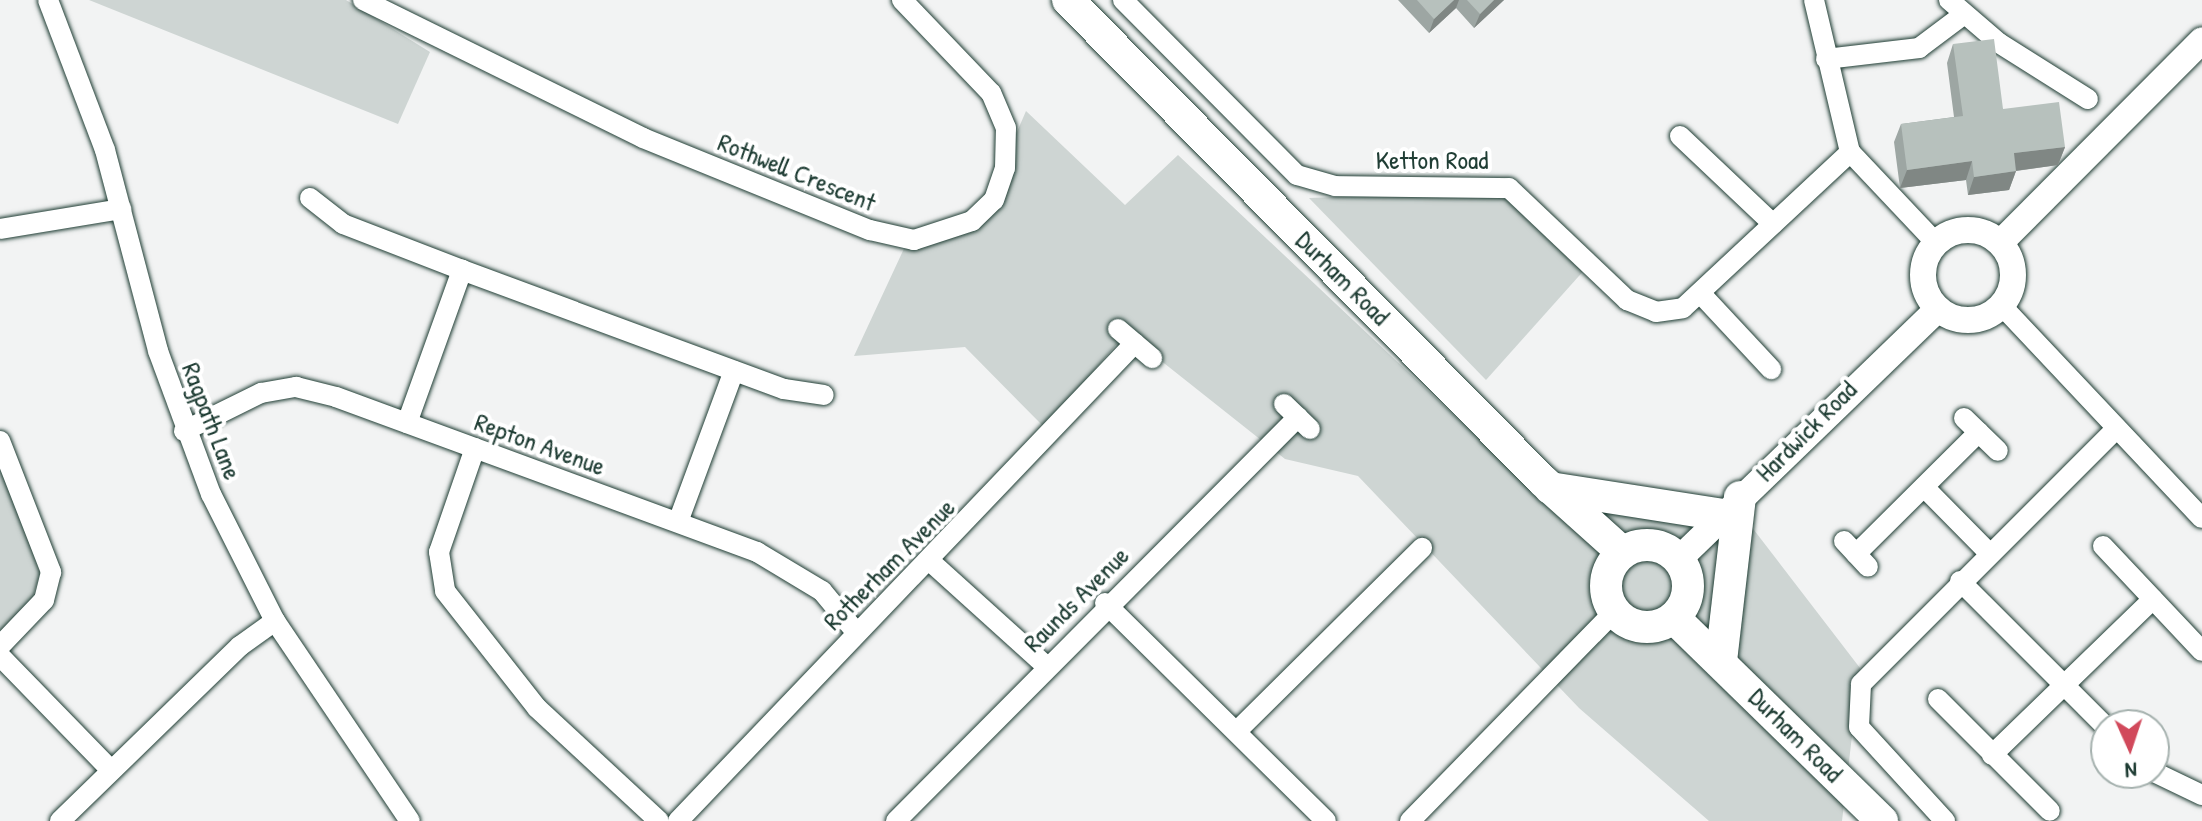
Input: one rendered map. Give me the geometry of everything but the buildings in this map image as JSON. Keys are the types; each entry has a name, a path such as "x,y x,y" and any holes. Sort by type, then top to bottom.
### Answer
{"main road":[{"name":"Durham Road","path":"1068,0 1550,488 1622,552"},
{"path":"1550,488 1731,506 1721,661"},
{"path":"1656,545 1679,559 1689,583 1674,618 1647,628 1614,612 1606,577 1622,552 1656,545"},
{"name":"Durham Road","path":"1674,618 1882,821"}],"street":[{"name":"Ragpath Lane","path":"48,0 121,209 184,431 275,621 410,821"},
{"name":"Rothwell Crescent","path":"363,0 394,7 643,138 870,230 914,240 945,234 994,200 1006,128 991,93 902,0"},
{"name":"Ketton Road","path":"1123,0 1297,175 1335,186 1509,188 1627,300 1656,312 1683,308 1701,294 1850,152"},
{"path":"1814,0 1850,152 1937,244"},
{"path":"1826,59 1919,48 1956,8 2088,99"},
{"path":"2000,243 2202,40"},
{"path":"1680,136 1773,224"},
{"path":"310,198 343,224 462,270 734,371 824,395"},
{"path":"0,229 121,209"},
{"path":"1968,230 2000,243 2014,271 2002,306 1968,321 1938,309 1923,279 1937,244 1968,230"},
{"path":"407,423 462,270"},
{"path":"1701,294 1771,369"},
{"path":"2002,306 2202,518"},
{"name":"Hardwick Road","path":"1679,559 1938,309"},
{"path":"1118,329 1152,358"},
{"name":"Rotherham Avenue","path":"678,821 856,632 931,562 1135,343"},
{"path":"678,522 734,371"},
{"name":"Repton Avenue","path":"184,431 261,393 296,387 407,423 678,522 793,569 856,632"},
{"name":"Raunds Avenue","path":"896,821 1105,603 1298,417"},
{"path":"1856,554 1924,487 1972,425 1998,451"},
{"path":"1945,821 1873,747 1856,707 1875,667 2116,429"},
{"path":"0,441 51,572 44,600 0,646"},
{"path":"475,448 439,552 445,591 537,708 659,821"},
{"path":"1924,487 1989,553"},
{"path":"2103,546 2202,651"},
{"path":"1238,730 1422,548"},
{"path":"931,562 1046,666"},
{"path":"1960,581 2090,711"},
{"path":"1992,755 2153,599"},
{"path":"1105,603 1238,730 1326,821"},
{"path":"1410,821 1614,612"},
{"path":"60,821 111,770 275,621"},
{"path":"0,656 111,770"},
{"path":"1938,699 2050,811"},
{"path":"2170,780 2202,795"}],"shaded area":[{"path":"89,0 346,0 430,52 398,124"},
{"path":"1026,111 1125,205 1178,155 1511,469 1734,504 1860,668 1842,821 1709,821 1579,708 1358,476 1285,459 1126,333 1045,428 965,347 854,356 908,240 978,222"},
{"path":"1501,191 1587,267 1486,380 1309,198"},
{"path":"0,460 40,573 31,603 0,637"}]}
